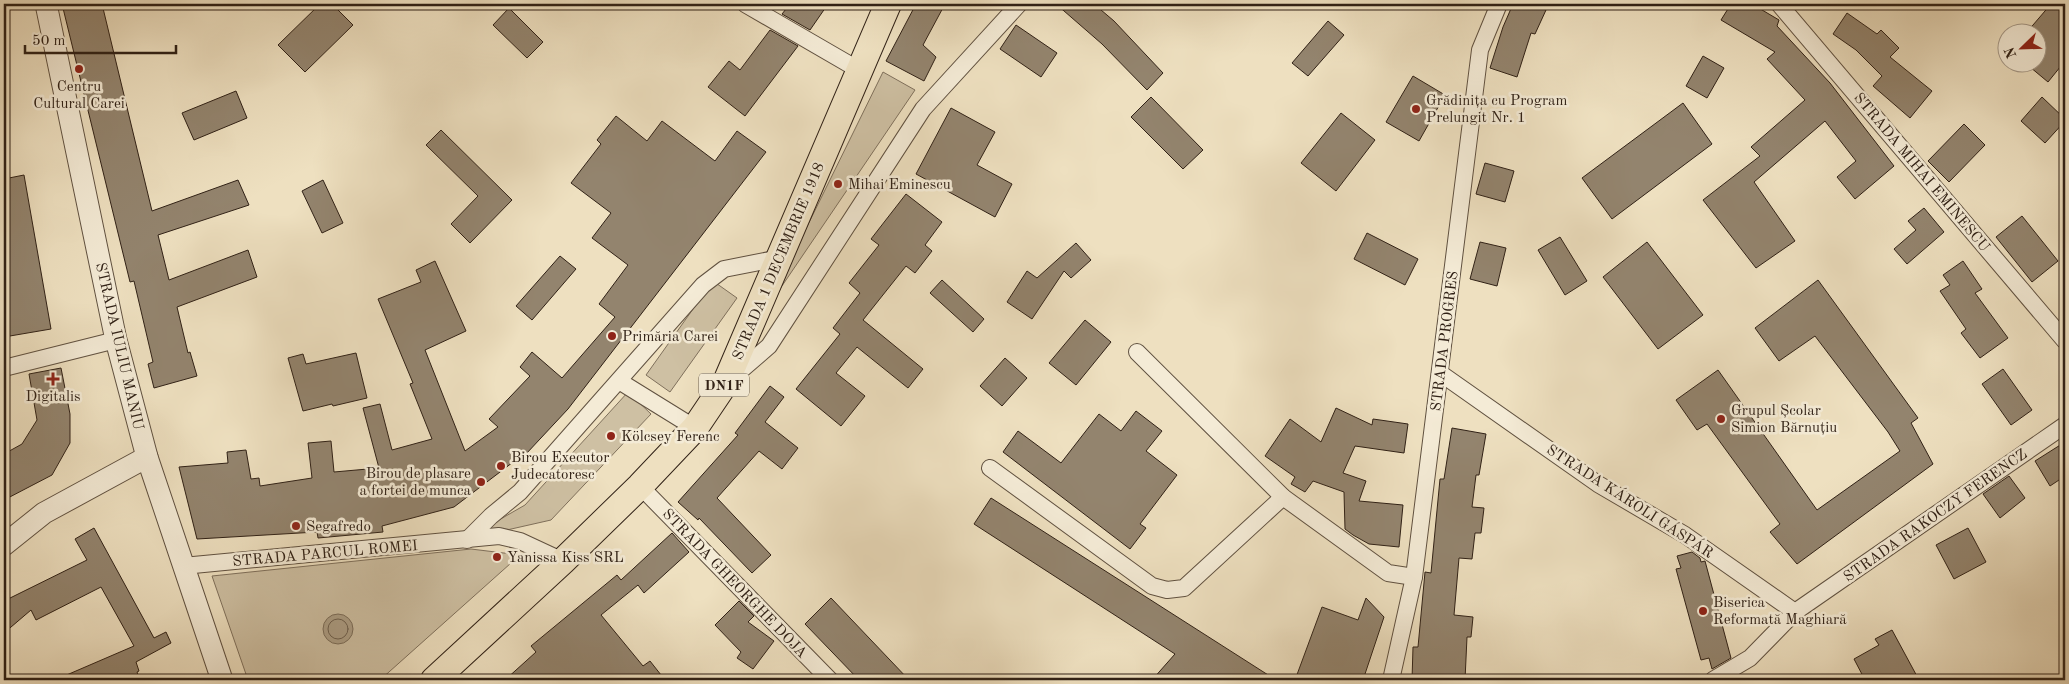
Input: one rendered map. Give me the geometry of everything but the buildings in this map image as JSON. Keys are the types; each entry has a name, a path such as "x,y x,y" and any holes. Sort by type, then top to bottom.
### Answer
{"main road":[{"name":"STRADA 1 DECEMBRIE 1918","path":"434,680 563,561 640,486 695,428 726,382 888,4"}],"street":[{"name":"STRADA IULIU MANIU","path":"46,4 116,340 147,457 222,680"},
{"path":"746,4 859,70"},
{"path":"726,382 769,346 923,108 1019,4"},
{"name":"STRADA PROGRES","path":"1391,680 1414,577 1480,50 1499,4"},
{"name":"STRADA MIHAI EMINESCU","path":"1779,4 2065,341"},
{"path":"467,540 491,516 520,492 703,284 724,268 780,258"},
{"path":"4,368 116,340"},
{"path":"1137,352 1283,497 1388,573 1414,577"},
{"name":"STRADA KÁROLI GÁSPÁR","path":"1440,373 1598,484 1685,535 1795,612"},
{"path":"619,380 695,428"},
{"name":"STRADA RAKOCZY FERENCZ","path":"1713,680 1750,658 1795,612 2065,425"},
{"path":"4,545 44,513 147,457"},
{"path":"990,468 1152,586 1167,590 1184,588 1283,497"},
{"name":"STRADA GHEORGHE DOJA","path":"640,486 830,680"},
{"name":"STRADA PARCUL ROMEI","path":"183,566 499,536 520,541 563,561"}],"shaded area":[{"path":"883,72 915,90 767,308"},
{"path":"713,281 737,298 670,392 646,375"},
{"path":"628,392 651,414 551,520 498,532 485,528 525,505"},
{"path":"471,549 520,555 380,680 248,680 212,576"}],"water":[{"path":"338,614 349,618 353,629 349,640 338,644 327,640 323,629 327,618"}],"place":[{"name":"Centru Cultural Carei","path":"79,69"},
{"name":"Grădinița cu Program Prelungit Nr. 1","path":"1416,109"},
{"name":"Mihai Eminescu","path":"838,184"},
{"name":"Primăria Carei","path":"612,336"},
{"name":"Digitalis","path":"53,379"},
{"name":"Grupul Școlar Simion Bărnuțiu","path":"1721,419"},
{"name":"Kölcsey Ferenc","path":"611,436"},
{"name":"Birou Executor Judecatoresc","path":"501,466"},
{"name":"Birou de plasare a fortei de munca","path":"481,482"},
{"name":"Segafredo","path":"296,526"},
{"name":"Yanissa Kiss SRL","path":"497,557"},
{"name":"Biserica Reformată Maghiară","path":"1703,611"}]}
